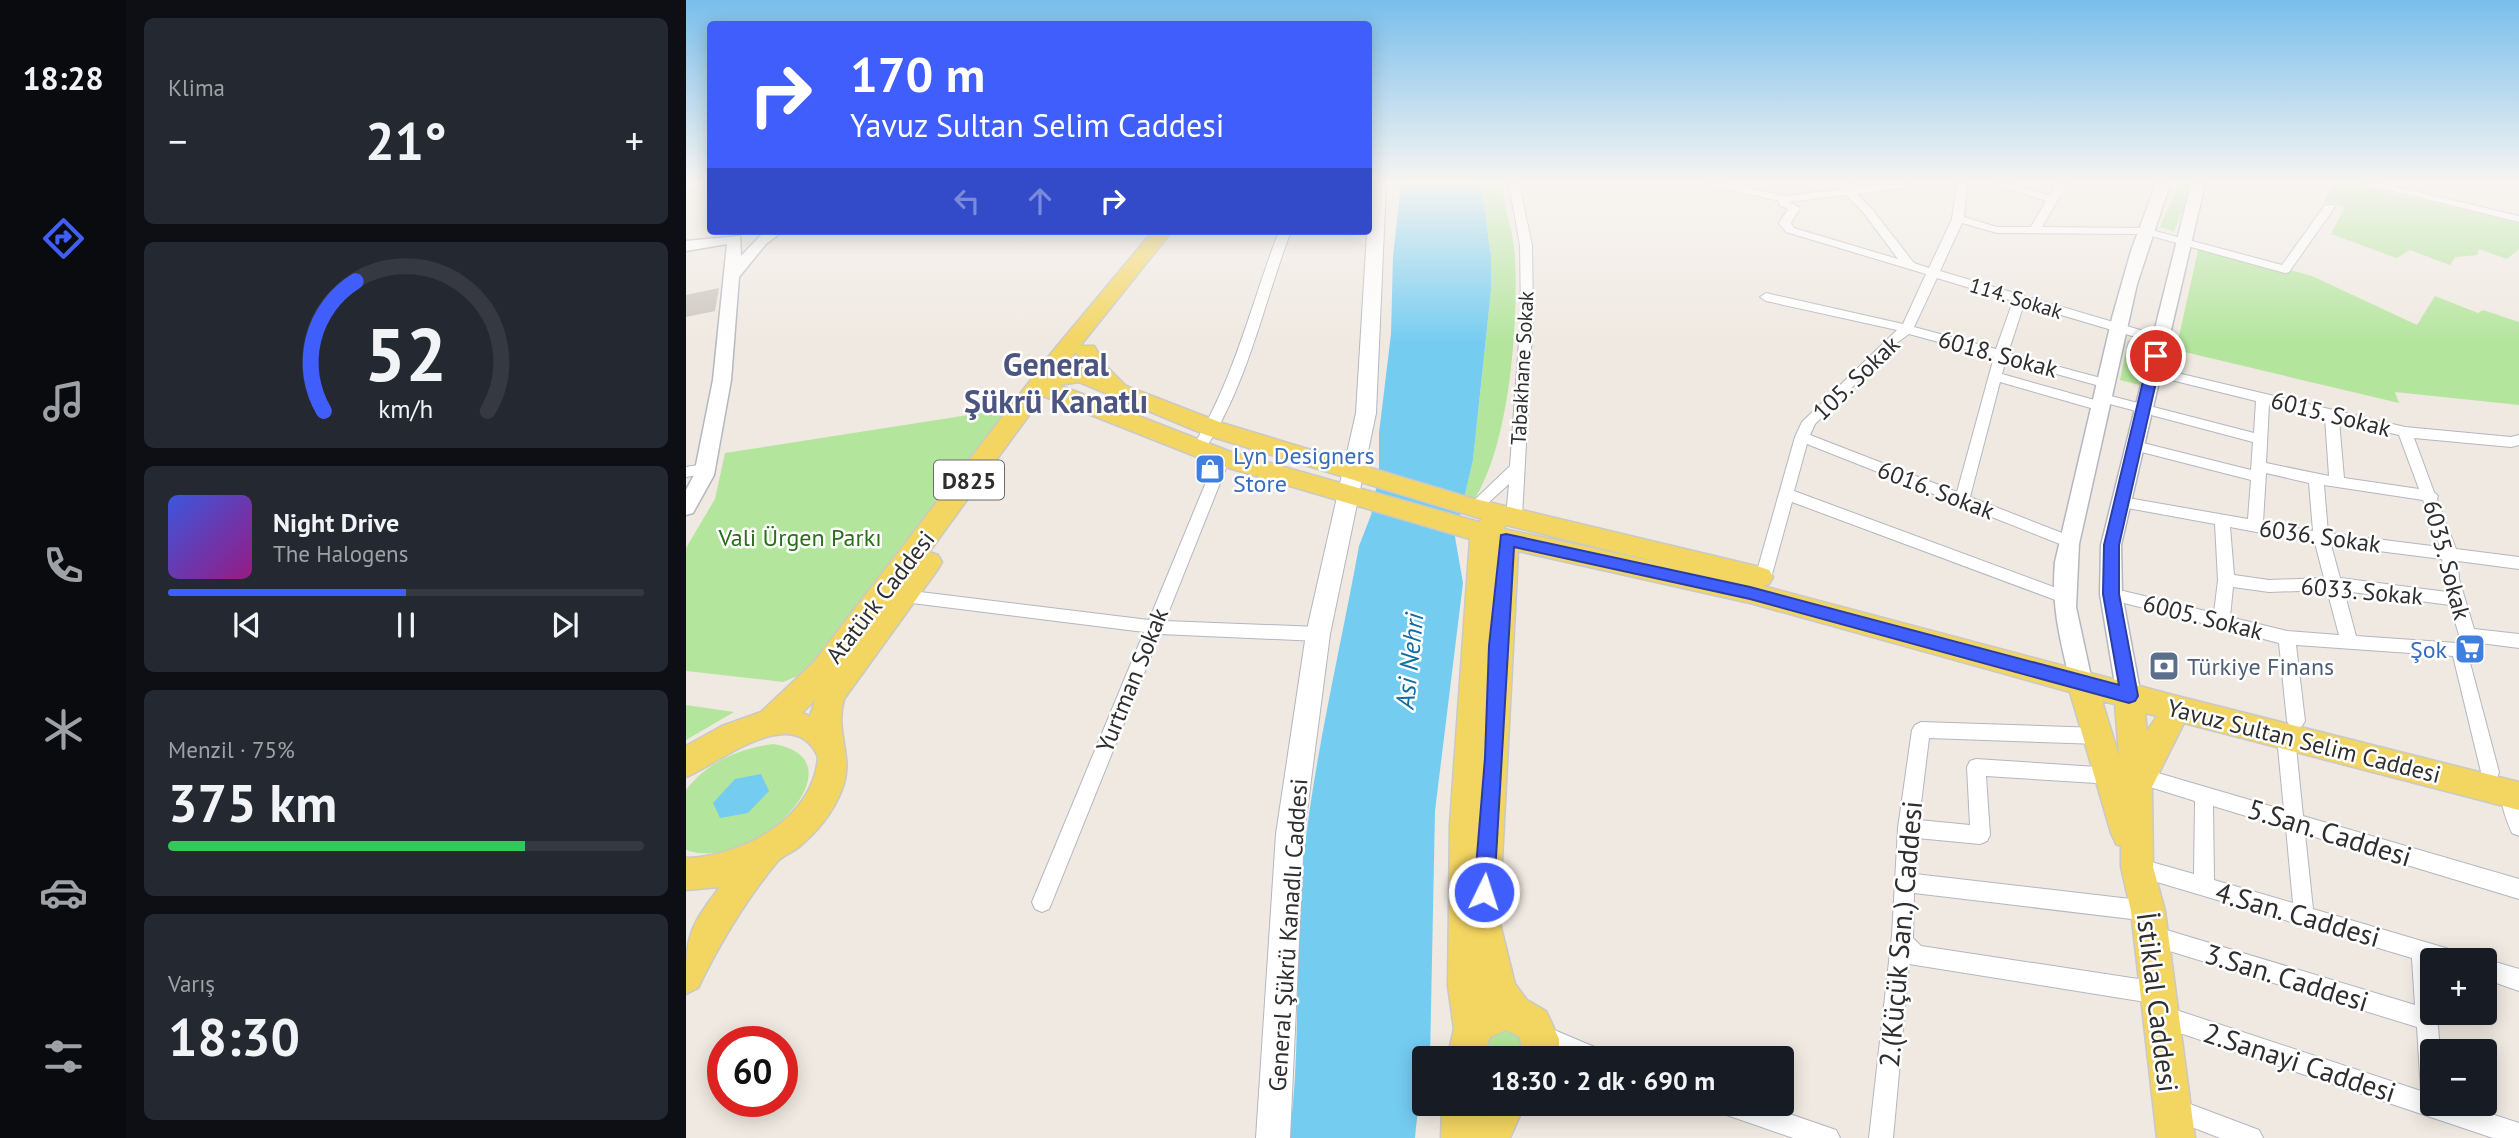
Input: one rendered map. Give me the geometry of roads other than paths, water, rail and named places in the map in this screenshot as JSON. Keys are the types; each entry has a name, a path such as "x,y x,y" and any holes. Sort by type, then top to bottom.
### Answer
{"main road":[{"name":"Atatürk Caddesi","path":"686,874 707,874 739,865 770,849 798,828 819,803 831,779 832,757 826,740 824,718 830,697 844,673 904,596 1159,237"},
{"name":"Atatürk Caddesi","path":"769,724 791,707 847,642 1055,383 1086,351 1175,237"},
{"name":"General Şükrü Kanadlı Caddesi","path":"1273,1138 1279,1073 1290,834 1318,634 1358,487 1366,413 1373,237"},
{"name":"Yavuz Sultan Selim Caddesi","path":"1086,351 1100,373 1118,391 1358,487"},
{"path":"1055,383 1081,374 1118,391"},
{"name":"Yavuz Sultan Selim Caddesi","path":"1055,383 1223,458 1358,487 1750,593 2079,672"},
{"name":"Yavuz Sultan Selim Caddesi","path":"1485,522 1763,578 2127,686 2516,790"},
{"path":"1485,522 1482,919 1499,993 1532,1035"},
{"path":"1468,1044 1466,824 1485,522"},
{"name":"İstiklal Caddesi","path":"2079,672 2099,736 2130,782"},
{"name":"Yavuz Sultan Selim Caddesi","path":"2127,686 2177,709 2291,729 2490,772 2516,790"},
{"name":"İstiklal Caddesi","path":"2127,686 2130,782 2137,867 2149,923 2174,1123"},
{"name":"İstiklal Caddesi","path":"2130,782 2177,709"},
{"name":"Atatürk Caddesi","path":"686,763 713,744 741,731 769,724 802,726 826,740"},
{"name":"Atatürk Caddesi","path":"686,976 710,924 770,849"},
{"path":"1468,1044 1490,1014 1532,1035"},
{"path":"1461,1116 1461,1138"},
{"path":"1490,1138 1500,1116"}],"street":[{"path":"686,242 714,237"},
{"path":"686,508 705,469 722,380 735,274 726,237"},
{"path":"735,274 756,237"},
{"path":"735,274 766,237"},
{"path":"1199,448 1214,429 1282,237"},
{"name":"Tabakhane Sokak","path":"1485,522 1517,468 1527,314 1524,237"},
{"name":"114. Sokak","path":"1814,237 2159,340"},
{"path":"1888,237 1910,266"},
{"name":"105. Sokak","path":"1763,578 1802,437 1809,422 1907,329 1950,237"},
{"path":"2079,672 2064,597 2070,542 2117,328 2142,237"},
{"path":"2168,237 2285,269 2308,237"},
{"path":"2127,686 2111,594 2112,545 2184,237"},
{"name":"6018. Sokak","path":"1766,297 1907,329 2001,354 2104,396"},
{"path":"1962,500 2001,354 2020,299"},
{"name":"6015. Sokak","path":"2152,371 2405,432 2516,444"},
{"path":"1995,376 2104,396 2260,439"},
{"path":"2255,527 2263,398"},
{"path":"2332,415 2337,481"},
{"name":"6035. Sokak","path":"2405,432 2431,495 2450,554 2451,579 2465,643 2461,659 2490,772"},
{"name":"6016. Sokak","path":"1802,437 2070,542"},
{"path":"2135,446 2257,471 2431,495"},
{"name":"Yurtman Sokak","path":"1042,902 1223,458"},
{"name":"Tabakhane Sokak","path":"1485,522 1517,468"},
{"path":"686,472 705,469"},
{"path":"2316,478 2321,538 2349,641"},
{"path":"1786,494 2064,597"},
{"name":"6036. Sokak","path":"2122,502 2321,538 2519,563"},
{"path":"2221,622 2225,580 2222,521"},
{"name":"6033. Sokak","path":"2225,580 2269,586 2335,584 2457,600"},
{"name":"6005. Sokak","path":"2111,594 2287,638 2465,643 2519,641"},
{"path":"904,596 1153,627 1318,634"},
{"path":"2287,638 2295,822 2304,915"},
{"name":"2.(Küçük San.) Caddesi","path":"1881,1138 1907,883 1908,828 1921,730 2099,736"},
{"name":"5.San. Caddesi","path":"1908,828 1980,835 1976,767 2130,782 2204,794 2519,889"},
{"path":"2516,790 2519,827"},
{"path":"2204,794 2204,887"},
{"name":"4.San. Caddesi","path":"2137,867 2420,948"},
{"name":"3.San. Caddesi","path":"1907,883 2149,923 2420,1017"},
{"name":"2.Sanayi Caddesi","path":"1902,936 1904,944 1916,956 2160,1004 2420,1101"},
{"path":"2497,973 2519,979"},
{"path":"1532,1035 1561,1046"},
{"path":"1760,1116 1816,1136"},
{"name":"2.Sanayi Caddesi","path":"2464,1116 2519,1135"},
{"path":"2174,1123 2251,1138"}],"water":[{"name":"Asi Nehri","path":"1395,237 1488,237 1491,290 1473,460 1455,537 1463,583 1435,811 1430,1046 1412,1046 1412,1116 1418,1116 1415,1138 1289,1138 1296,1065 1299,918 1305,845 1323,733 1359,546 1371,515 1379,473 1379,433 1391,334"},
{"path":"761,774 769,791 748,813 720,818 713,803 735,779"}],"place":[{"name":"Lyn Designers Store","path":"1210,469"},
{"name":"Şok","path":"2470,649"},
{"name":"Türkiye Finans","path":"2164,666"}],"district":[{"name":"General Şükrü Kanatlı","path":"1056,382"}],"park label":[{"name":"Vali Ürgen Parkı","path":"800,537"}]}
